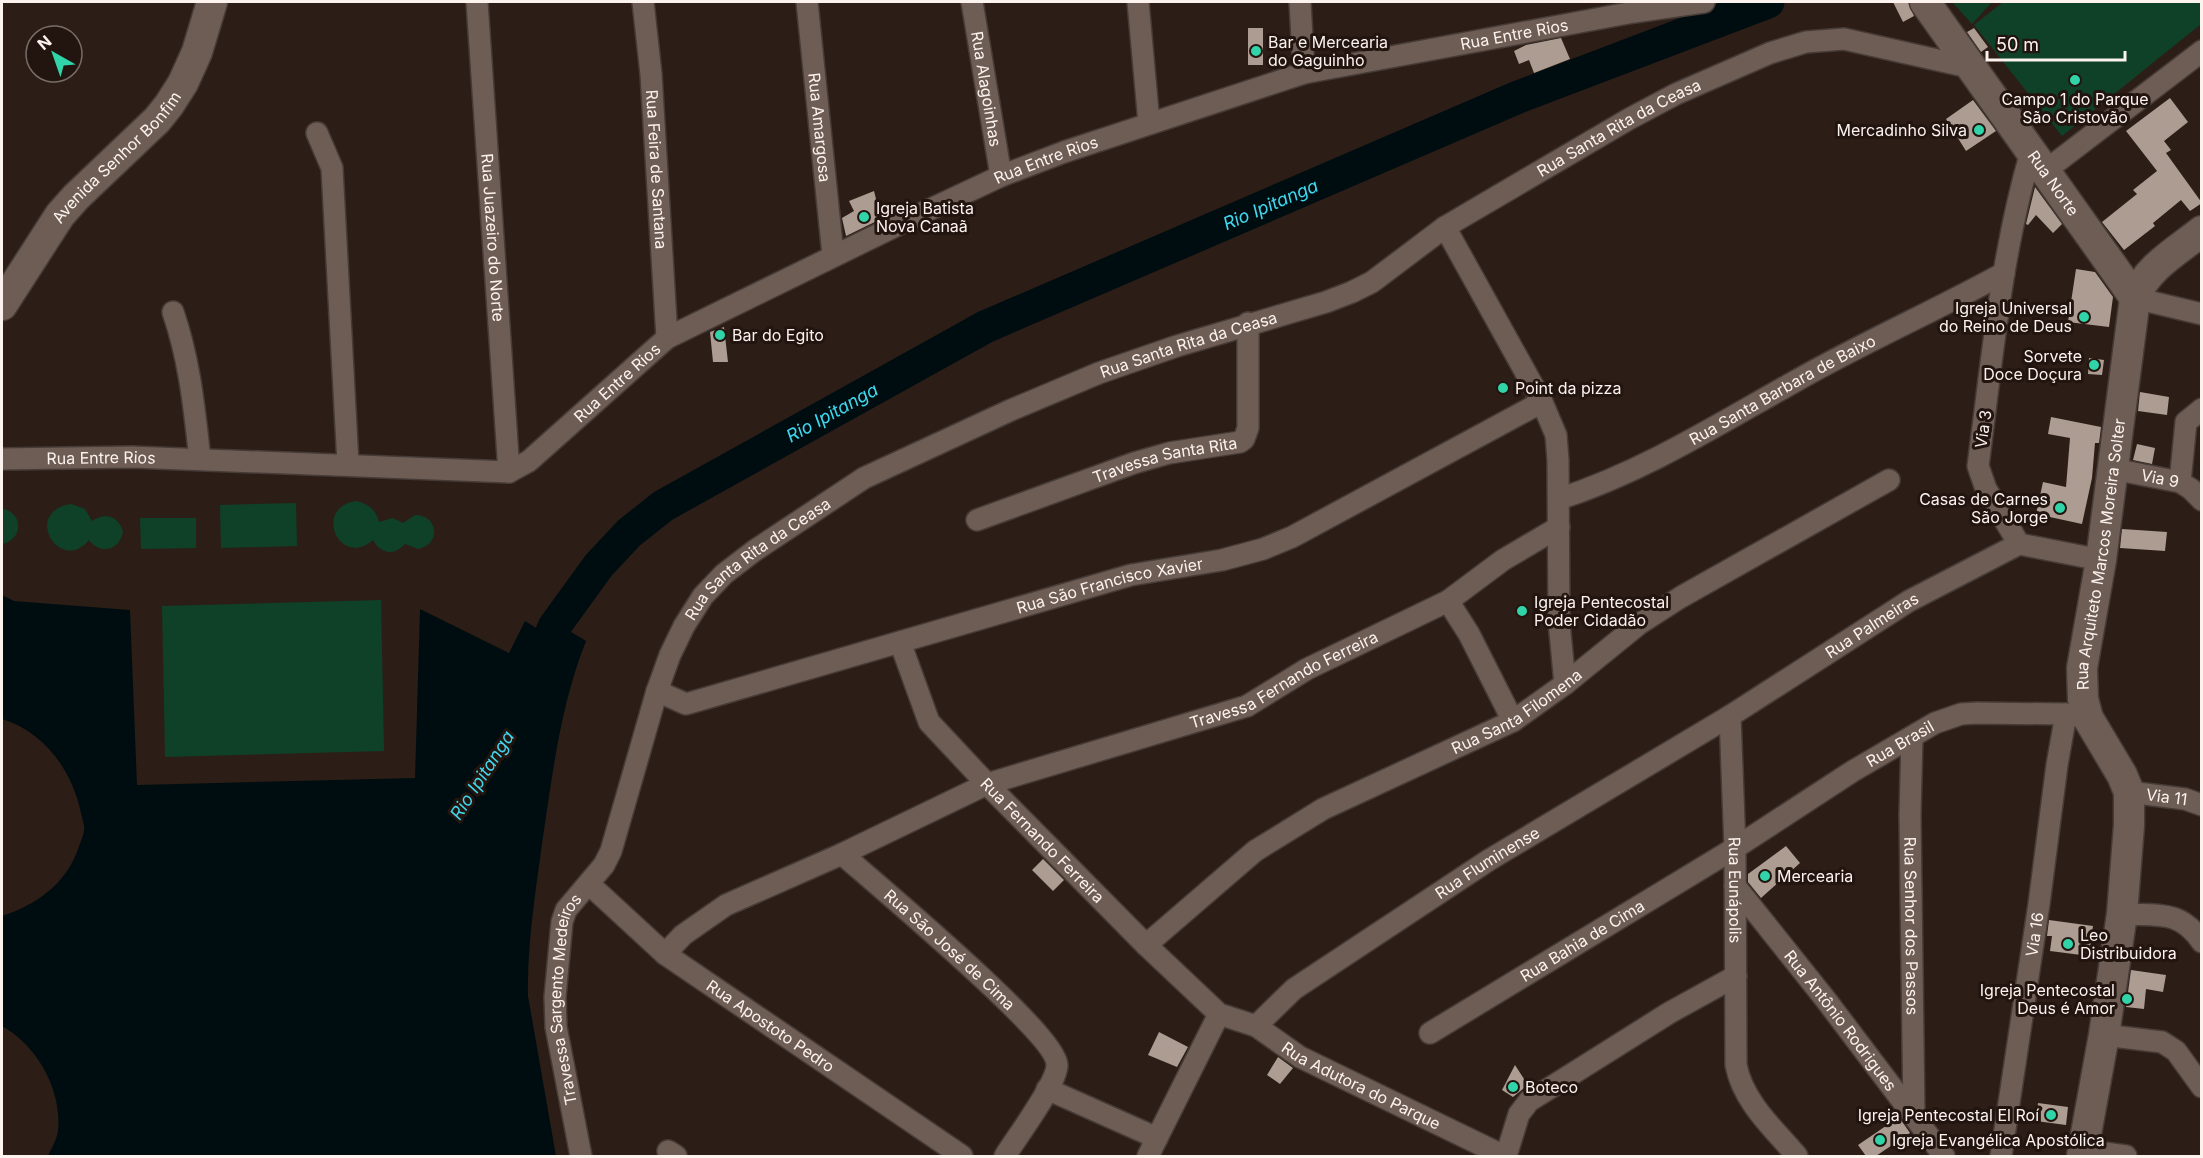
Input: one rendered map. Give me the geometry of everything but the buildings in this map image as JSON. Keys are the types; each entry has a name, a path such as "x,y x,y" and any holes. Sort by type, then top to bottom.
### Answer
{"street":[{"name":"Avenida Senhor Bonfim","path":"2,305 60,215 157,120 169,105 183,83 197,52 212,2"},
{"name":"Rua Juazeiro do Norte","path":"477,2 509,472"},
{"name":"Rua Feira de Santana","path":"643,2 651,74 667,338"},
{"name":"Rua Amargosa","path":"807,2 833,255"},
{"name":"Rua Alagoinhas","path":"972,2 1001,176"},
{"path":"1138,2 1149,123"},
{"path":"1300,2 1304,73"},
{"name":"Rua Entre Rios","path":"2,459 132,457 509,472 529,461 667,338 833,255 1001,176 1149,123 1304,73 1635,7 1704,2"},
{"name":"Rua Norte","path":"1925,2 2135,298"},
{"name":"Rua Santa Rita da Ceasa","path":"589,884 604,865 611,851 657,690 684,626 710,589 724,574 754,551 864,478 1011,410 1099,373 1248,323 1326,302 1352,292 1372,282 1445,226 1629,119 1676,94 1770,53 1806,42 1844,39 1973,68"},
{"path":"2038,161 2202,51"},
{"path":"317,133 332,168 348,464"},
{"name":"Via 3","path":"2019,544 1986,489 1978,466 2004,273 2019,196 2038,161"},
{"path":"1445,226 1542,402 1556,435 1559,622 1565,684"},
{"path":"2202,231 2149,273 2139,287 2135,298 2202,314"},
{"name":"Rua Santa Barbara de Baixo","path":"1558,499 1595,487 1684,445 1885,333 2004,273"},
{"name":"Rua Arquiteto Marcos Moreira Solter","path":"2083,1153 2122,914 2129,825 2129,792 2122,775 2077,716 2083,699 2082,668 2101,560 2135,298"},
{"path":"173,312 184,345 190,374 200,459"},
{"name":"Travessa Santa Rita","path":"977,520 1134,463 1168,453 1240,442 1244,439 1248,428 1248,323"},
{"name":"Rua São Francisco Xavier","path":"657,690 686,704 1131,575 1222,560 1263,549 1310,527 1542,402"},
{"path":"2180,482 2186,422 2202,409"},
{"name":"Via 9","path":"2113,469 2180,482 2202,500"},
{"name":"Rua Santa Filomena","path":"1146,945 1255,851 1314,815 1513,721 1565,684 1638,624 1681,597 1888,480"},
{"name":"Travessa Fernando Ferreira","path":"987,784 1247,706 1307,669 1448,601 1503,560 1559,526"},
{"path":"2019,544 2101,560"},
{"name":"Rua Palmeiras","path":"1730,716 1909,601 2019,544"},
{"path":"1448,601 1469,634 1513,721"},
{"name":"Rua Fernando Ferreira","path":"900,642 929,722 1146,945 1219,1014"},
{"name":"Rua Brasil","path":"1735,848 1836,781 1935,723 1961,714 2020,712 2077,716"},
{"name":"Rua Eunápolis","path":"1730,716 1735,848 1736,1065 1742,1087 1752,1103 1797,1156"},
{"name":"Rua Fluminense","path":"1256,1026 1294,989 1490,860 1730,716"},
{"name":"Via 16","path":"2001,1156 2039,904 2057,765 2077,716"},
{"name":"Rua Senhor dos Passos","path":"1912,737 1910,815 1914,1116"},
{"path":"665,954 683,934 726,905 842,854 987,784"},
{"name":"Via 11","path":"2129,792 2184,799 2202,805"},
{"name":"Rua Bahia de Cima","path":"1430,1033 1735,848"},
{"name":"Rua São José de Cima","path":"842,854 997,991 1052,1050 1056,1058 1057,1071 1047,1089"},
{"name":"Rua Apostoto Pedro","path":"589,884 665,954 962,1156"},
{"name":"Travessa Sargento Medeiros","path":"581,1156 556,1027 555,997 562,922 566,910 589,884"},
{"name":"Rua Antônio Rodrigues","path":"1735,885 1826,1000 1944,1156"},
{"path":"2122,914 2180,920 2191,927 2202,942"},
{"path":"1504,1156 1516,1121 1529,1101 1669,1013 1736,976"},
{"path":"1005,1156 1047,1089 1152,1147 1219,1014"},
{"name":"Rua Adutora do Parque","path":"1219,1014 1256,1026 1300,1057 1504,1156"},
{"path":"2104,1035 2162,1042 2171,1046 2202,1087"},
{"path":"2083,1153 2126,1156"}],"green space":[{"path":"1952,2 1992,2 1972,24"},
{"name":"Campo 1 do Parque São Cristovão","path":"2003,2 2201,2 2201,24 2062,136 1974,25"},
{"path":"356,501 371,508 379,522 393,518 403,523 415,515 423,516 433,525 431,542 418,549 405,544 392,552 384,551 373,540 361,547 350,547 336,534 333,524 335,514 343,506"},
{"path":"296,503 297,546 221,548 220,505"},
{"path":"71,504 85,509 92,521 106,516 118,522 123,531 118,543 109,549 99,548 89,540 78,549 67,550 58,546 51,538 47,528 49,518 56,509"},
{"path":"5,509 15,517 18,528 14,538 2,544 2,510"},
{"path":"140,518 196,518 196,548 141,549"},
{"path":"381,600 384,751 165,757 162,606"}],"water":[{"path":"2,595 14,601 130,610 137,785 415,778 420,609 509,653 525,621 538,629 545,616 586,641 570,689 554,762 530,936 528,996 556,1156 48,1156 58,1131 56,1100 51,1085 36,1057 26,1045 2,1026 2,916 27,906 58,883 73,861 84,827 71,782 54,755 31,733 2,719"}],"waterway":[{"name":"Rio Ipitanga","path":"539,663 554,627 599,565 629,533 663,506 985,327 1516,98 1768,2"}],"place":[{"name":"Bar e Mercearia do Gaguinho","path":"1256,51"},
{"name":"Campo 1 do Parque São Cristovão","path":"2075,80"},
{"name":"Mercadinho Silva","path":"1979,130"},
{"name":"Igreja Batista Nova Canaã","path":"864,217"},
{"name":"Igreja Universal do Reino de Deus","path":"2084,317"},
{"name":"Bar do Egito","path":"720,335"},
{"name":"Sorvete Doce Doçura","path":"2094,365"},
{"name":"Point da pizza","path":"1503,388"},
{"name":"Casas de Carnes São Jorge","path":"2060,508"},
{"name":"Igreja Pentecostal Poder Cidadão","path":"1522,611"},
{"name":"Mercearia","path":"1765,876"},
{"name":"Leo Distribuidora","path":"2068,944"},
{"name":"Igreja Pentecostal Deus é Amor","path":"2127,999"},
{"name":"Boteco","path":"1513,1087"},
{"name":"Igreja Pentecostal El Roí","path":"2051,1115"},
{"name":"Igreja Evangélica Apostólica","path":"1880,1140"}]}
